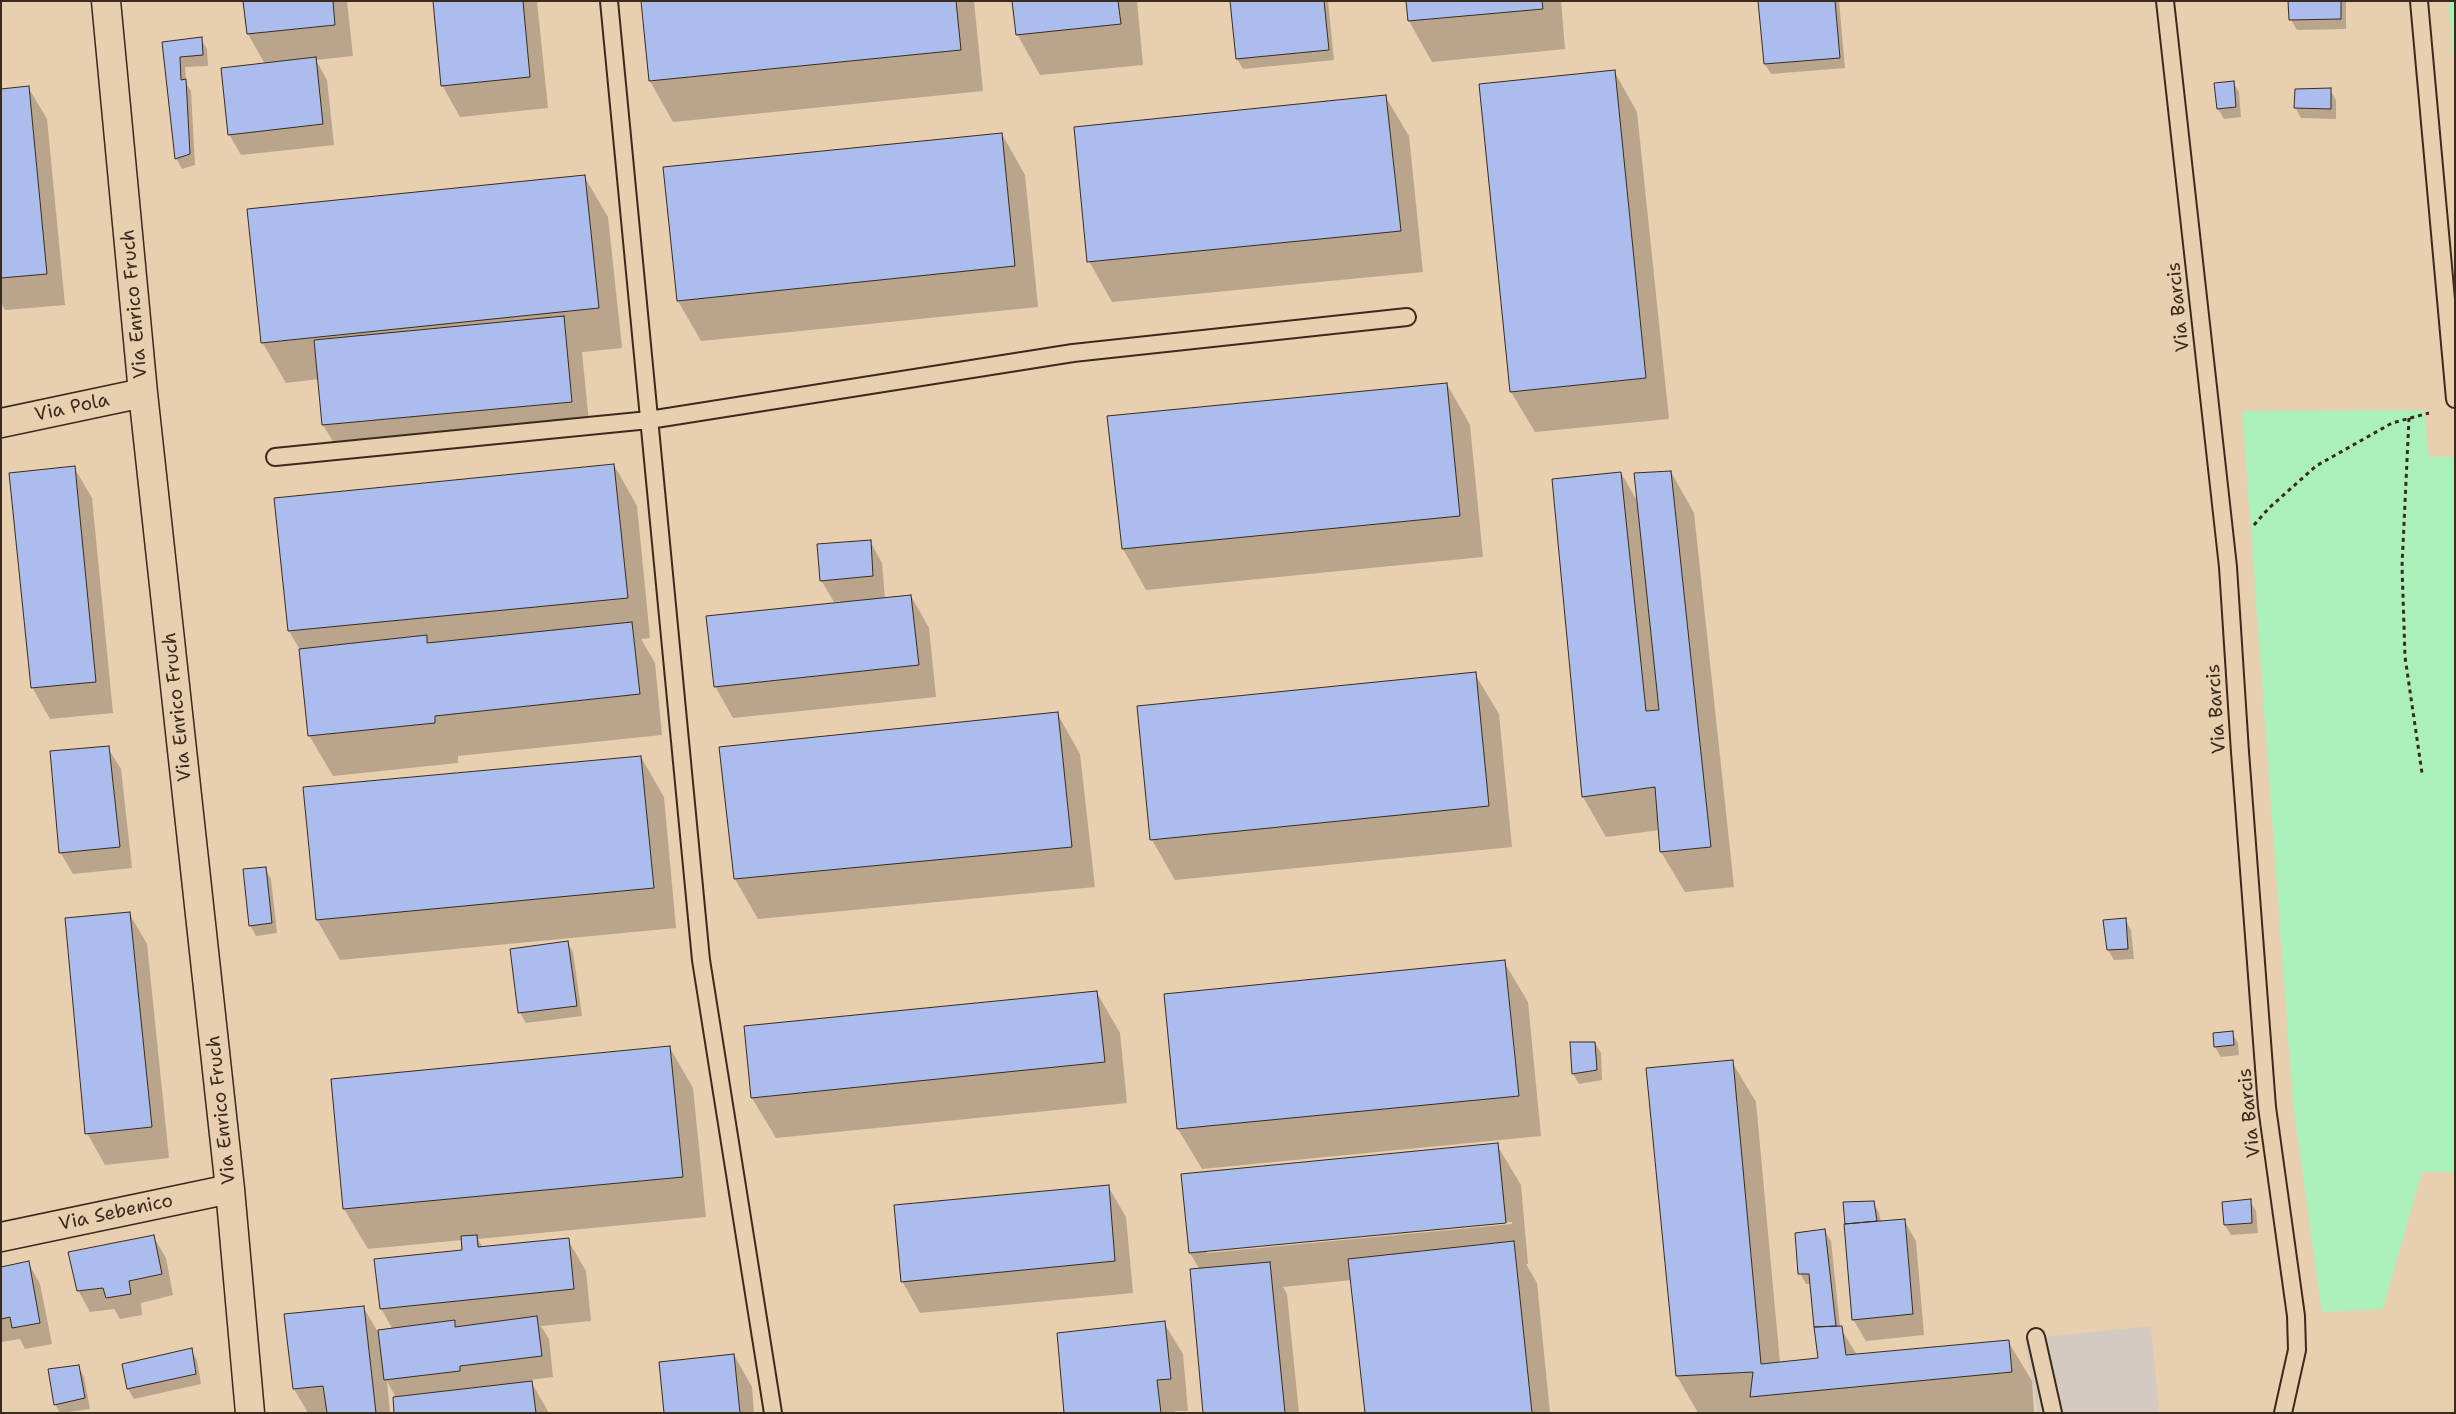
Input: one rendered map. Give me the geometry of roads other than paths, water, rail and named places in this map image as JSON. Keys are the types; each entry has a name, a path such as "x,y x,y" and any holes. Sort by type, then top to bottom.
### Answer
{"street":[{"name":"Via Enrico Fruch","path":"106,1 143,393 230,1189 250,1413"},
{"name":"Via Pola","path":"1,423 143,393"},
{"name":"Via Sebenico","path":"1,1237 230,1189"}],"lane":[{"path":"609,1 701,960 773,1413"},
{"name":"Via Barcis","path":"2165,1 2228,567 2267,1107 2296,1316 2297,1350 2283,1413"},
{"path":"2419,1 2450,296 2455,399"},
{"path":"275,458 649,420 1073,353 1408,318"},
{"path":"2036,1337 2053,1413"}]}
